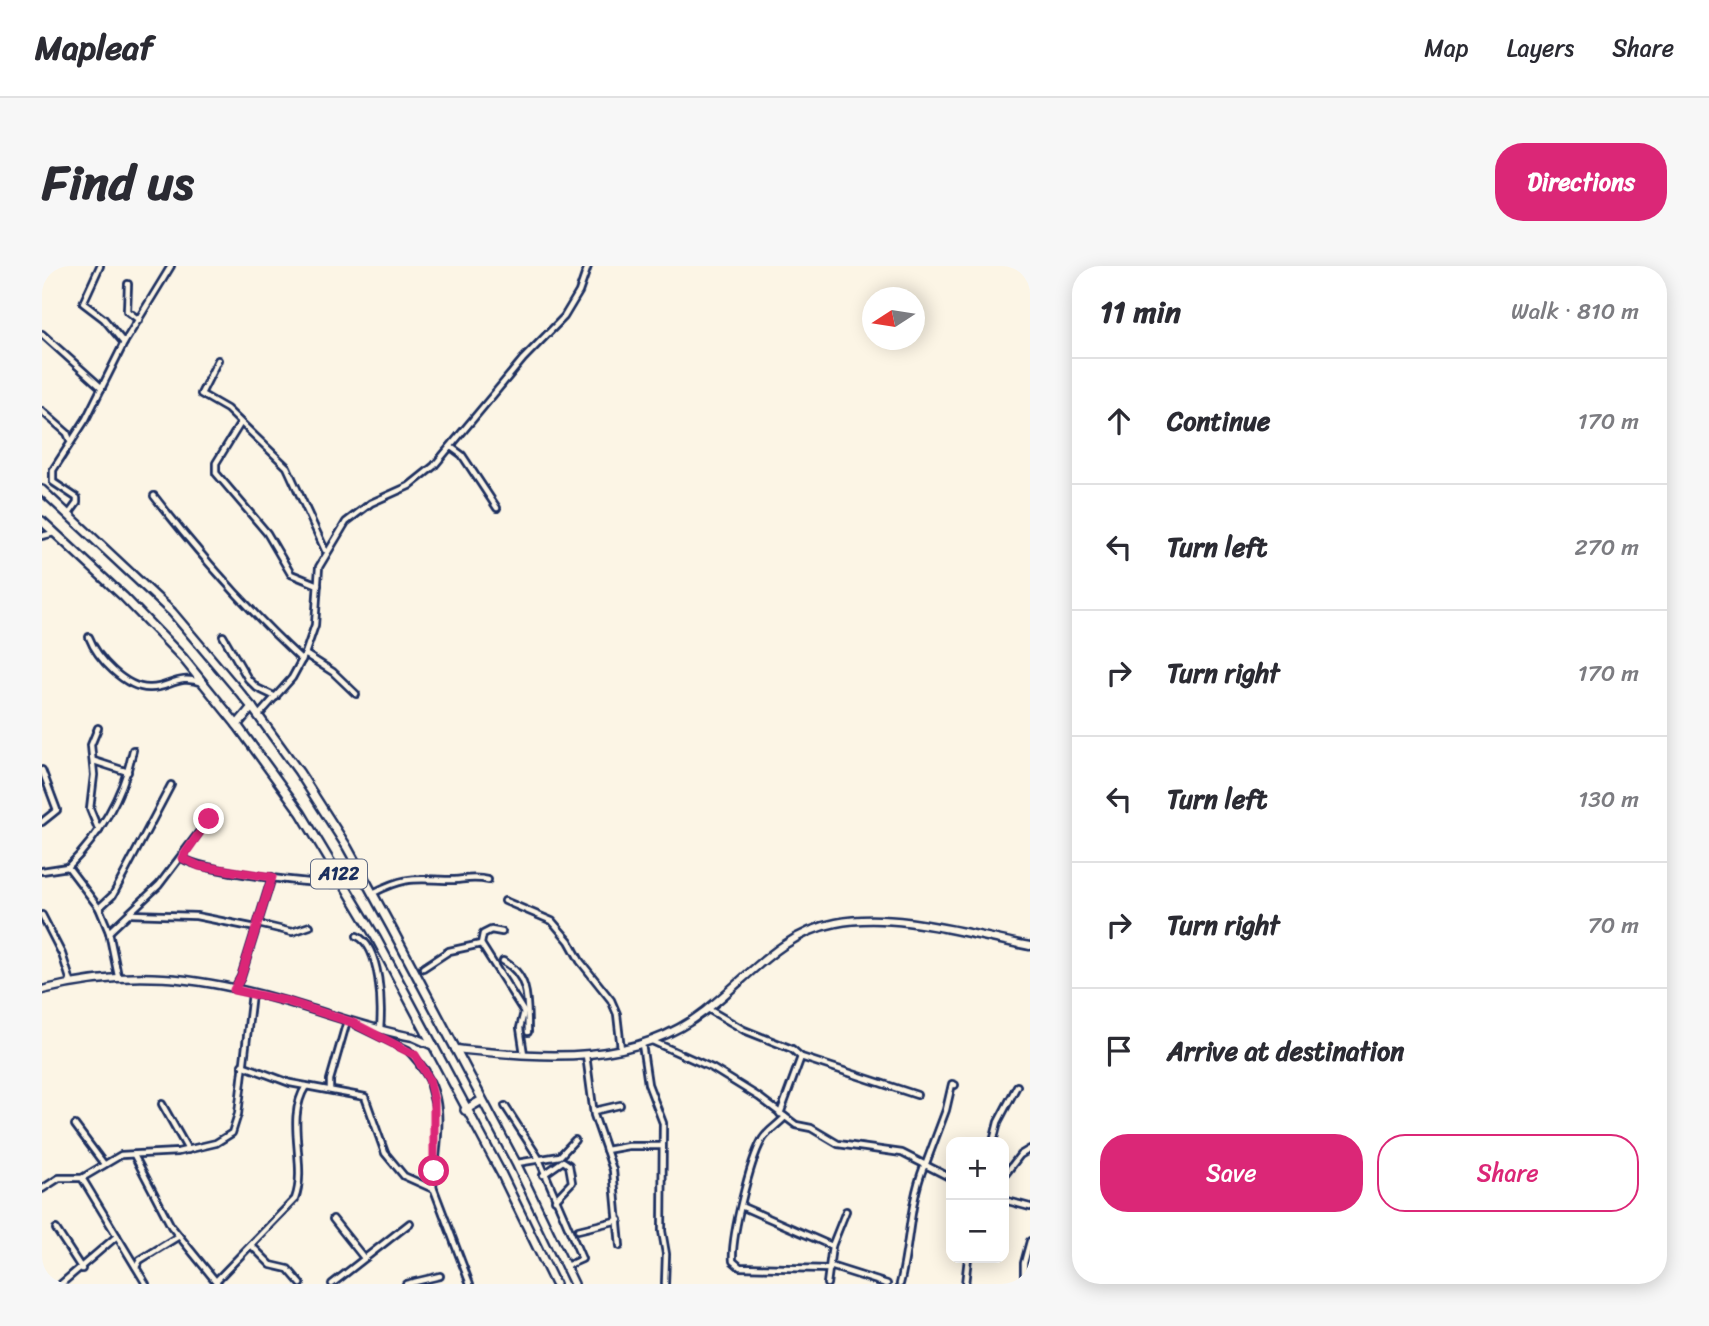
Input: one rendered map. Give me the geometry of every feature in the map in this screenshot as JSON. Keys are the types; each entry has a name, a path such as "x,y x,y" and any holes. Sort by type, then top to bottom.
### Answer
{"highway":[{"name":"A122","path":"42,491 157,596 252,707 323,810 372,893 516,1163 574,1284"},
{"name":"A122","path":"42,522 152,625 195,673 283,787 376,938 465,1110 510,1190 555,1284"},
{"path":"237,725 252,707"},
{"path":"376,938 390,927"},
{"path":"465,1110 482,1100"},
{"path":"510,1190 524,1179"},
{"path":"551,1276 564,1265"}],"street":[{"path":"100,266 83,303 109,325 124,343"},
{"path":"69,514 77,503 77,498 56,486 51,477 102,388 124,343 171,266"},
{"path":"258,716 295,675 305,654 314,625 317,575 326,551 355,513 409,486 434,466 523,359 564,317 588,266"},
{"path":"128,284 127,311 139,320"},
{"path":"42,334 102,388"},
{"path":"218,360 201,394 227,409 290,471 326,551"},
{"path":"42,411 67,433 70,441"},
{"path":"241,424 216,463 216,473 267,533 291,574 318,585"},
{"path":"451,447 462,455 497,508"},
{"path":"154,496 224,581 275,637 302,660"},
{"path":"42,536 54,533"},
{"path":"223,636 248,679 257,688 276,696"},
{"path":"89,637 104,662 134,684 149,688 187,679 195,673"},
{"path":"305,654 333,672 356,694"},
{"path":"187,679 203,683"},
{"path":"97,728 91,745 94,761 90,809 99,831"},
{"path":"42,870 68,867 99,831 128,772 133,750"},
{"path":"94,761 128,772"},
{"path":"42,770 57,810 42,822"},
{"path":"99,908 113,895 171,785"},
{"path":"109,932 130,914 182,858 209,819"},
{"path":"182,858 199,866 327,885 344,883"},
{"path":"68,867 99,908 109,932 118,976"},
{"path":"234,990 241,977 272,877"},
{"path":"372,893 407,878 454,880 475,877 488,880"},
{"path":"505,901 552,921 569,941 580,961 611,1000 617,1014 621,1050"},
{"path":"130,914 197,916 292,932 310,926"},
{"path":"42,915 62,954 71,982"},
{"path":"455,1049 524,1055 586,1055 621,1050 652,1041 681,1028 708,1009 765,958 800,936 835,923 876,920 1030,946"},
{"path":"502,932 491,930 483,934 481,944 524,1012 520,1028 524,1055"},
{"path":"356,936 365,945 379,976 380,1030"},
{"path":"423,968 449,951 481,944"},
{"path":"502,961 515,970 525,985 527,1032"},
{"path":"42,989 118,976 161,976 252,993 413,1037 431,1045"},
{"path":"42,1189 59,1178 82,1178 121,1155 188,1150 216,1143 232,1133 238,1114 252,993"},
{"path":"708,1009 744,1030 792,1049 801,1057 917,1095"},
{"path":"349,1021 408,1050 424,1065 436,1109 433,1189 470,1284"},
{"path":"330,1089 330,1080 349,1021"},
{"path":"413,1037 424,1032"},
{"path":"652,1041 712,1068 796,1125 811,1128 829,1141 895,1151 946,1176"},
{"path":"642,1044 648,1084 663,1123 665,1284"},
{"path":"586,1055 594,1111 613,1170 620,1246"},
{"path":"801,1057 782,1115 753,1157 733,1243 736,1265 830,1267 887,1284"},
{"path":"242,1065 306,1086 323,1087 365,1097 385,1153 404,1176 433,1189"},
{"path":"420,1066 427,1075"},
{"path":"323,1087 330,1080"},
{"path":"900,1284 910,1238 914,1194 946,1111 951,1084 955,1085"},
{"path":"134,1155 178,1236 217,1283 297,1194 296,1127 299,1099 306,1086"},
{"path":"994,1137 998,1122 1017,1086"},
{"path":"162,1104 188,1150"},
{"path":"594,1111 620,1105"},
{"path":"505,1106 538,1157 543,1175 581,1253 582,1259 564,1265"},
{"path":"75,1125 104,1164"},
{"path":"516,1163 538,1157 560,1156 575,1140"},
{"path":"606,1150 662,1146"},
{"path":"1009,1169 1020,1155 1030,1149"},
{"path":"543,1175 563,1161 569,1165 572,1182 555,1200"},
{"path":"82,1178 146,1284"},
{"path":"1009,1201 1030,1207"},
{"path":"742,1207 832,1246"},
{"path":"827,1284 832,1246 846,1211"},
{"path":"333,1219 364,1258"},
{"path":"578,1230 619,1220"},
{"path":"332,1284 410,1223"},
{"path":"56,1229 82,1269"},
{"path":"61,1284 69,1282 117,1236"},
{"path":"136,1268 140,1260 178,1236"},
{"path":"1024,1284 1024,1263 1030,1241"},
{"path":"251,1245 271,1265 289,1269 301,1284"},
{"path":"965,1284 967,1263"},
{"path":"406,1284 440,1276"}],"route":[{"path":"209,819 182,858 199,866 272,877 241,977 234,990 286,1001 351,1022 415,1055 424,1065 436,1109 434,1171"}]}
